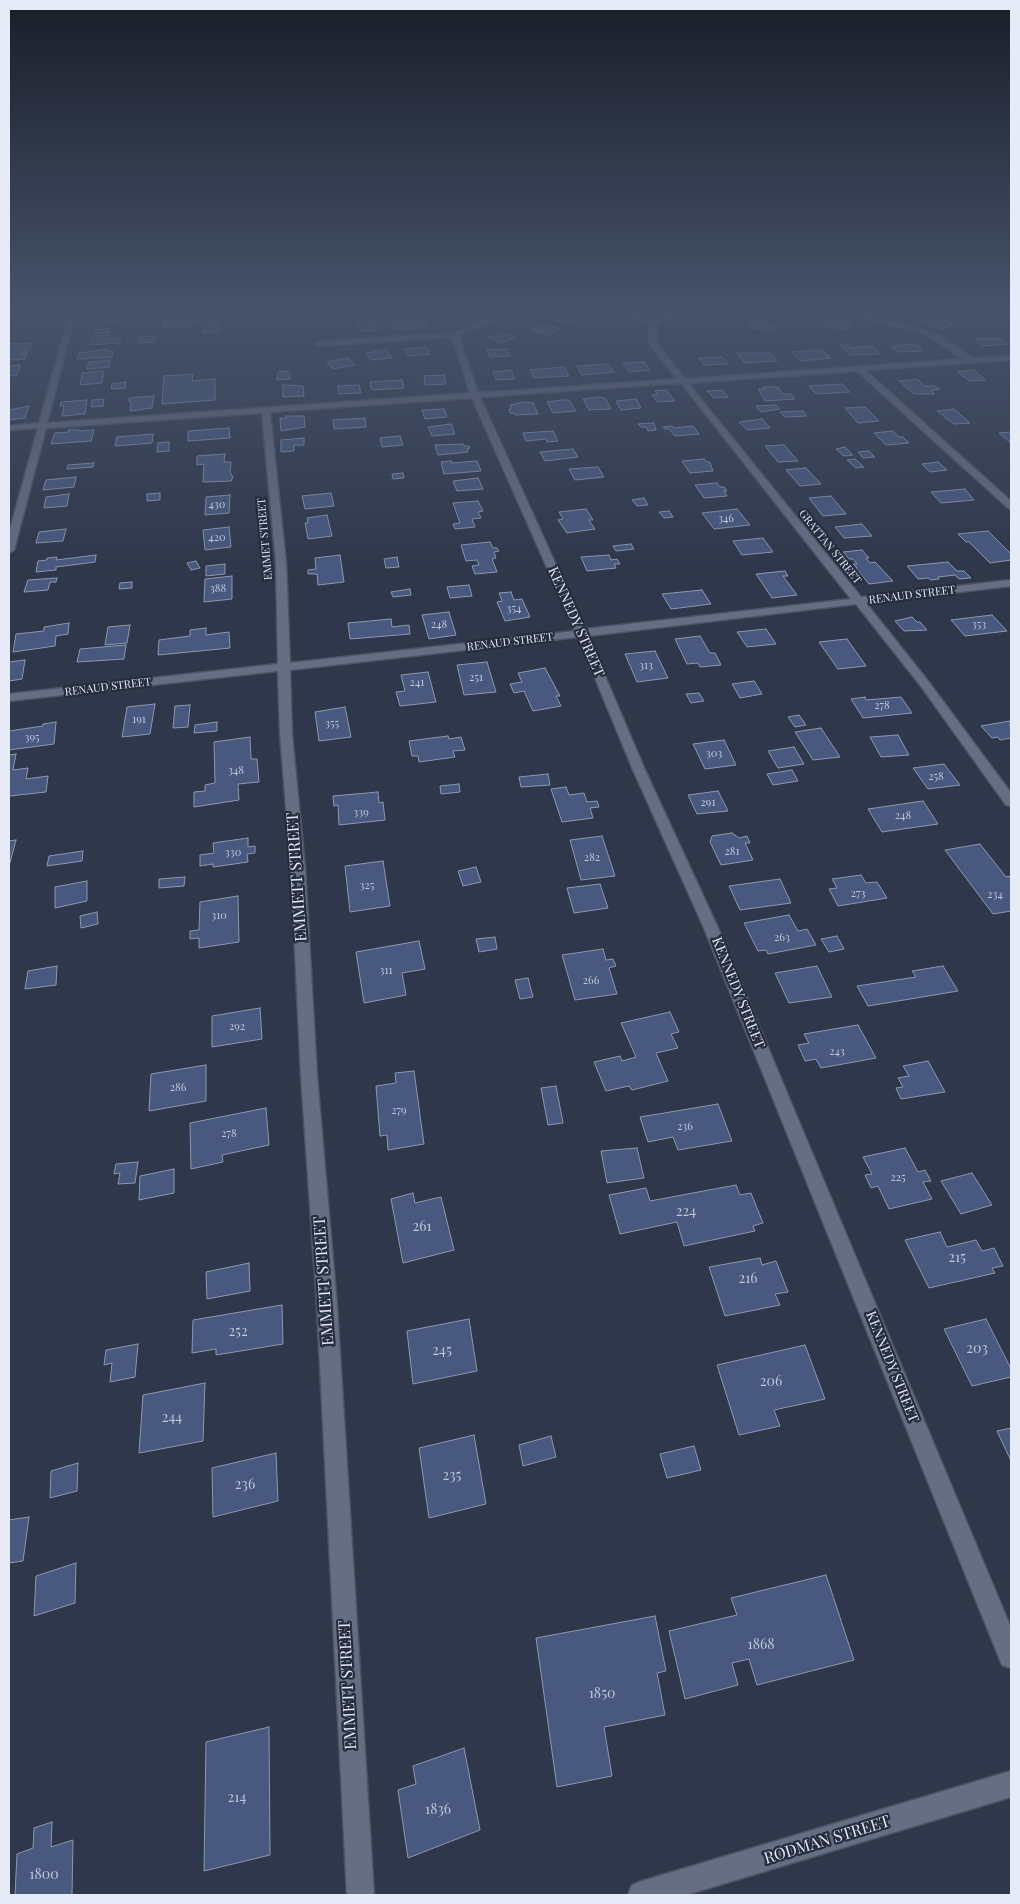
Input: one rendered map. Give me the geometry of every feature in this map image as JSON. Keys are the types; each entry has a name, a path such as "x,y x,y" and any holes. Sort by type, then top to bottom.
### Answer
{"street":[{"path":"9,550 50,397"},
{"path":"9,428 462,397"},
{"name":"KENNEDY STREET","path":"475,397 600,674 639,770 715,938 1011,1656"},
{"name":"GRATTAN STREET","path":"694,397 924,683 1011,802"},
{"path":"890,397 1011,506"},
{"name":"EMMET STREET","path":"266,410 281,563 285,666"},
{"name":"RENAUD STREET","path":"9,698 581,634 1011,583"},
{"name":"EMMETT STREET","path":"285,666 286,734 298,868 308,1076 327,1306 360,1895"},
{"name":"RODMAN STREET","path":"642,1895 1011,1784"}],"building":[{"path":"154,397 152,408 130,411 131,401 129,401 129,398"},
{"path":"163,397 215,397 215,400 162,404"},
{"path":"654,397 672,397 675,401 658,402"},
{"path":"763,397 793,397 795,399 765,401"},
{"path":"605,398 611,409 589,410 583,399"},
{"path":"104,399 103,406 91,407 92,400"},
{"path":"636,399 641,408 621,410 616,401"},
{"path":"87,400 85,414 62,416 64,405 60,406 61,402"},
{"path":"569,400 576,411 553,413 547,402"},
{"path":"525,402 533,403 538,414 515,415 510,413 509,409 512,409 510,405"},
{"path":"776,405 780,409 761,412 756,406"},
{"path":"29,406 25,418 9,420 9,410"},
{"path":"865,407 879,421 858,423 845,408"},
{"path":"444,409 447,417 425,419 422,410"},
{"path":"954,409 970,423 954,424 937,411"},
{"path":"803,411 807,416 785,417 780,412"},
{"path":"286,416 304,416 305,427 281,431 280,418 287,418"},
{"path":"365,418 366,427 334,429 333,420"},
{"path":"762,419 770,428 747,430 739,422"},
{"path":"654,423 656,430 648,431 646,427 641,427 638,424"},
{"path":"451,424 455,434 432,436 428,427"},
{"path":"672,426 674,428 693,426 699,434 675,436 669,429 663,427"},
{"path":"229,428 230,438 188,441 188,431"},
{"path":"69,430 94,430 91,441 51,444 55,433 69,432"},
{"path":"553,431 558,441 547,442 546,439 526,441 523,433"},
{"path":"893,431 909,443 886,445 874,433"},
{"path":"1011,432 1011,443 999,433"},
{"path":"153,434 152,443 115,446 117,437"},
{"path":"400,436 403,445 382,447 380,438"},
{"path":"304,438 304,445 294,445 294,451 281,452 281,440"},
{"path":"169,442 169,451 157,452 158,443"},
{"path":"463,444 464,446 469,446 468,452 438,455 435,445"},
{"path":"784,445 798,461 778,462 765,446"},
{"path":"845,447 853,455 844,456 836,449"},
{"path":"573,449 578,457 545,461 540,452"},
{"path":"869,451 875,457 863,458 858,452"},
{"path":"225,454 224,462 231,462 230,472 233,477 231,481 203,482 204,464 197,465 197,456"},
{"path":"704,459 710,462 713,471 690,473 682,461"},
{"path":"855,459 864,467 856,468 847,460"},
{"path":"451,461 451,463 477,461 481,471 444,474 441,462"},
{"path":"938,462 947,470 930,472 922,464"},
{"path":"94,463 93,467 67,469 68,465"},
{"path":"598,467 604,477 575,480 569,469"},
{"path":"806,468 821,484 800,486 786,470"},
{"path":"403,473 404,478 393,479 392,474"},
{"path":"76,477 74,487 43,490 46,480"},
{"path":"478,478 483,489 457,491 453,481"},
{"path":"717,483 720,487 724,487 727,491 724,491 727,496 704,498 695,485"},
{"path":"965,489 974,500 941,503 931,492"},
{"path":"160,493 160,500 147,501 147,494"},
{"path":"331,493 334,506 305,509 302,496"},
{"path":"69,494 67,506 44,508 46,497"},
{"path":"230,495 229,513 205,515 206,497"},
{"path":"831,496 846,514 823,516 809,498"},
{"path":"644,498 648,505 637,506 632,500"},
{"path":"478,501 483,511 478,512 481,518 472,519 475,527 455,529 453,524 460,523 453,503"},
{"path":"586,509 593,520 589,520 595,529 567,533 558,520 563,519 559,512"},
{"path":"737,509 750,525 714,529 702,513"},
{"path":"669,511 673,517 664,518 659,512"},
{"path":"327,515 332,536 308,539 305,523 308,523 307,518"},
{"path":"862,524 872,536 844,538 835,527"},
{"path":"229,527 231,547 205,550 203,530"},
{"path":"66,529 63,541 36,543 39,532"},
{"path":"988,531 1011,554 1011,560 990,563 958,534"},
{"path":"763,538 773,552 742,555 733,541"},
{"path":"490,542 493,548 497,548 499,551 494,552 496,558 492,559 497,572 475,574 472,566 479,565 477,560 466,561 461,545"},
{"path":"631,544 634,549 616,551 613,546"},
{"path":"862,550 869,558 866,558 870,563 875,562 893,581 869,584 859,572 856,573 852,569 857,568 853,564 857,564 843,552"},
{"path":"96,555 95,562 56,567 56,570 36,572 38,561 47,560 47,558 57,557 56,560"},
{"path":"340,555 344,582 318,585 317,574 308,574 308,570 316,569 315,558"},
{"path":"609,555 611,560 617,559 620,564 614,564 616,568 587,571 581,557"},
{"path":"397,557 399,567 386,568 384,559"},
{"path":"196,561 200,568 191,570 187,563"},
{"path":"948,562 957,571 964,571 971,578 959,579 955,575 938,577 939,579 931,580 928,578 918,579 907,566"},
{"path":"225,564 225,574 206,576 206,566"},
{"path":"785,571 788,576 783,576 797,595 772,598 756,574"},
{"path":"232,576 232,599 204,602 205,579"},
{"path":"57,578 56,582 50,582 48,590 24,592 28,580"},
{"path":"132,582 132,588 119,589 120,583"},
{"path":"469,585 472,596 450,598 447,587"},
{"path":"410,589 411,595 393,597 391,592"},
{"path":"702,590 711,604 671,609 662,594"},
{"path":"511,592 514,600 522,599 530,617 505,621 497,602 502,601 499,593"},
{"path":"449,612 456,635 429,639 422,615"},
{"path":"992,615 1007,631 965,636 951,620"},
{"path":"912,617 927,630 904,631 895,621"},
{"path":"391,619 392,627 409,625 410,634 350,639 348,623"},
{"path":"69,623 68,634 56,636 55,646 13,652 16,634 44,631 44,627"},
{"path":"130,625 127,643 105,645 108,627"},
{"path":"206,628 206,635 229,632 230,648 158,655 159,640 190,636 190,630"},
{"path":"766,629 776,644 747,647 737,632"},
{"path":"700,636 710,653 715,653 721,665 700,667 698,663 687,664 675,639"},
{"path":"847,639 866,666 838,669 819,642"},
{"path":"126,645 124,659 77,662 80,649"},
{"path":"655,651 668,678 637,682 625,654"},
{"path":"25,660 22,679 9,681 9,662"},
{"path":"487,662 496,692 464,695 457,665"},
{"path":"545,668 560,696 556,696 561,706 533,711 524,691 514,693 510,684 522,682 518,673"},
{"path":"428,672 436,702 400,706 396,692 405,691 401,675"},
{"path":"754,681 762,694 740,698 732,684"},
{"path":"699,693 704,701 691,703 686,694"},
{"path":"865,697 866,700 901,697 912,713 863,718 851,699"},
{"path":"155,704 150,734 122,737 127,707"},
{"path":"190,705 188,727 173,728 175,706"},
{"path":"345,707 351,737 319,741 315,712"},
{"path":"799,715 806,725 795,727 788,717"},
{"path":"1010,721 1011,738 1000,740 998,737 992,738 981,726"},
{"path":"56,722 54,744 9,750 9,731"},
{"path":"217,722 217,731 194,733 195,725"},
{"path":"821,728 840,757 813,760 795,732"},
{"path":"898,735 909,755 881,757 870,737"},
{"path":"448,736 449,739 461,737 465,750 453,751 455,757 419,762 418,756 412,756 409,741"},
{"path":"250,737 251,759 257,759 259,782 238,784 239,800 194,807 194,792 205,791 205,785 215,783 214,742"},
{"path":"724,740 736,765 705,769 693,744"},
{"path":"794,747 804,764 778,768 768,751"},
{"path":"16,754 13,770 28,768 26,779 48,776 46,792 9,796 9,755"},
{"path":"944,764 960,785 928,789 913,768"},
{"path":"792,770 798,781 773,785 767,774"},
{"path":"548,774 550,785 521,787 519,777"},
{"path":"459,784 460,792 441,794 440,786"},
{"path":"566,787 569,795 584,793 587,802 597,801 599,807 590,808 593,818 562,822 551,789"},
{"path":"718,791 728,811 697,814 688,795"},
{"path":"378,792 379,803 383,802 385,820 339,825 338,805 334,806 333,796"},
{"path":"923,801 938,824 882,832 868,809"},
{"path":"732,833 739,838 747,836 750,843 745,843 753,860 721,865 710,842 712,836"},
{"path":"602,836 615,876 581,880 570,840"},
{"path":"248,838 248,847 255,846 255,853 247,854 248,862 213,867 213,864 200,866 200,855 214,853 213,843"},
{"path":"16,840 10,863 9,863 9,841"},
{"path":"980,844 1006,877 1009,876 1011,879 1011,911 993,914 945,850"},
{"path":"83,851 82,861 47,866 49,856"},
{"path":"383,861 390,906 350,912 345,866"},
{"path":"476,867 481,882 463,886 458,871"},
{"path":"861,875 866,883 877,882 887,898 838,906 829,889 837,888 832,879"},
{"path":"185,877 184,886 159,888 159,879"},
{"path":"780,879 791,903 740,910 729,886"},
{"path":"87,881 87,901 55,908 55,887"},
{"path":"600,884 608,908 574,913 567,888"},
{"path":"238,896 239,942 199,948 199,938 190,939 190,931 199,930 200,902"},
{"path":"97,912 98,924 81,928 80,916"},
{"path":"789,915 798,931 807,929 816,945 768,954 766,950 758,951 744,923"},
{"path":"837,936 844,949 829,952 821,939"},
{"path":"495,937 497,949 479,952 476,939"},
{"path":"419,941 425,969 402,973 406,995 364,1003 356,952"},
{"path":"603,949 606,960 613,959 616,966 609,968 617,994 575,1000 562,955"},
{"path":"57,966 56,985 25,989 28,971"},
{"path":"817,966 832,997 789,1003 775,973"},
{"path":"943,966 958,991 868,1006 857,986 916,977 912,971"},
{"path":"528,978 533,997 520,999 515,980"},
{"path":"260,1008 262,1039 212,1047 212,1016"},
{"path":"670,1012 679,1032 671,1034 678,1048 656,1053 668,1081 632,1090 629,1086 606,1091 594,1062 620,1056 622,1061 636,1057 621,1023"},
{"path":"858,1025 876,1058 821,1068 816,1059 805,1061 798,1045 809,1043 804,1034"},
{"path":"928,1061 945,1092 901,1099 896,1088 903,1087 898,1078 909,1076 903,1066"},
{"path":"206,1065 206,1101 149,1111 151,1074"},
{"path":"414,1071 424,1144 388,1150 387,1135 380,1136 376,1086 396,1083 395,1073"},
{"path":"556,1086 563,1123 548,1125 541,1088"},
{"path":"718,1104 732,1141 678,1150 673,1137 648,1142 640,1117"},
{"path":"266,1108 269,1145 222,1155 223,1162 191,1169 190,1123"},
{"path":"637,1148 644,1178 607,1183 601,1151"},
{"path":"905,1148 918,1172 925,1170 931,1181 923,1182 932,1199 889,1209 878,1186 871,1188 865,1175 872,1174 863,1157"},
{"path":"138,1162 135,1183 118,1184 120,1173 114,1174 116,1164"},
{"path":"174,1169 174,1193 139,1200 140,1176"},
{"path":"972,1173 992,1205 961,1214 941,1181"},
{"path":"736,1185 740,1195 751,1193 763,1223 753,1226 755,1231 684,1246 677,1222 620,1234 609,1195 646,1188 650,1201"},
{"path":"413,1193 415,1203 441,1197 454,1250 403,1263 391,1199"},
{"path":"940,1232 947,1247 976,1240 982,1251 994,1248 1003,1266 992,1268 995,1273 929,1288 905,1240"},
{"path":"760,1258 762,1265 776,1261 788,1292 775,1294 780,1305 725,1316 709,1267"},
{"path":"249,1263 250,1291 207,1299 206,1272"},
{"path":"282,1305 283,1344 216,1355 216,1349 192,1353 193,1320"},
{"path":"469,1319 477,1371 413,1384 407,1331"},
{"path":"986,1319 1011,1369 1011,1377 972,1386 944,1329"},
{"path":"138,1344 135,1377 110,1382 112,1363 104,1365 106,1350"},
{"path":"805,1345 825,1399 774,1410 780,1426 739,1435 717,1365"},
{"path":"205,1383 203,1441 139,1453 143,1395"},
{"path":"1011,1428 1011,1461 997,1431"},
{"path":"474,1435 486,1504 429,1518 419,1448"},
{"path":"551,1436 556,1457 523,1466 519,1445"},
{"path":"694,1446 701,1470 667,1478 660,1454"},
{"path":"276,1453 278,1501 213,1517 212,1468"},
{"path":"78,1463 77,1491 50,1498 51,1471"},
{"path":"29,1517 23,1561 9,1563 9,1520"},
{"path":"76,1563 75,1603 34,1616 36,1576"},
{"path":"826,1575 854,1660 757,1685 749,1659 732,1663 738,1685 685,1699 669,1631 737,1615 731,1598"},
{"path":"655,1616 666,1671 657,1673 665,1715 604,1727 612,1776 557,1787 536,1638"},
{"path":"269,1727 270,1855 204,1871 206,1742"},
{"path":"464,1748 480,1830 408,1858 398,1790 416,1784 413,1766"},
{"path":"52,1822 51,1847 73,1840 72,1895 15,1895 17,1854 33,1848 34,1828"}]}
